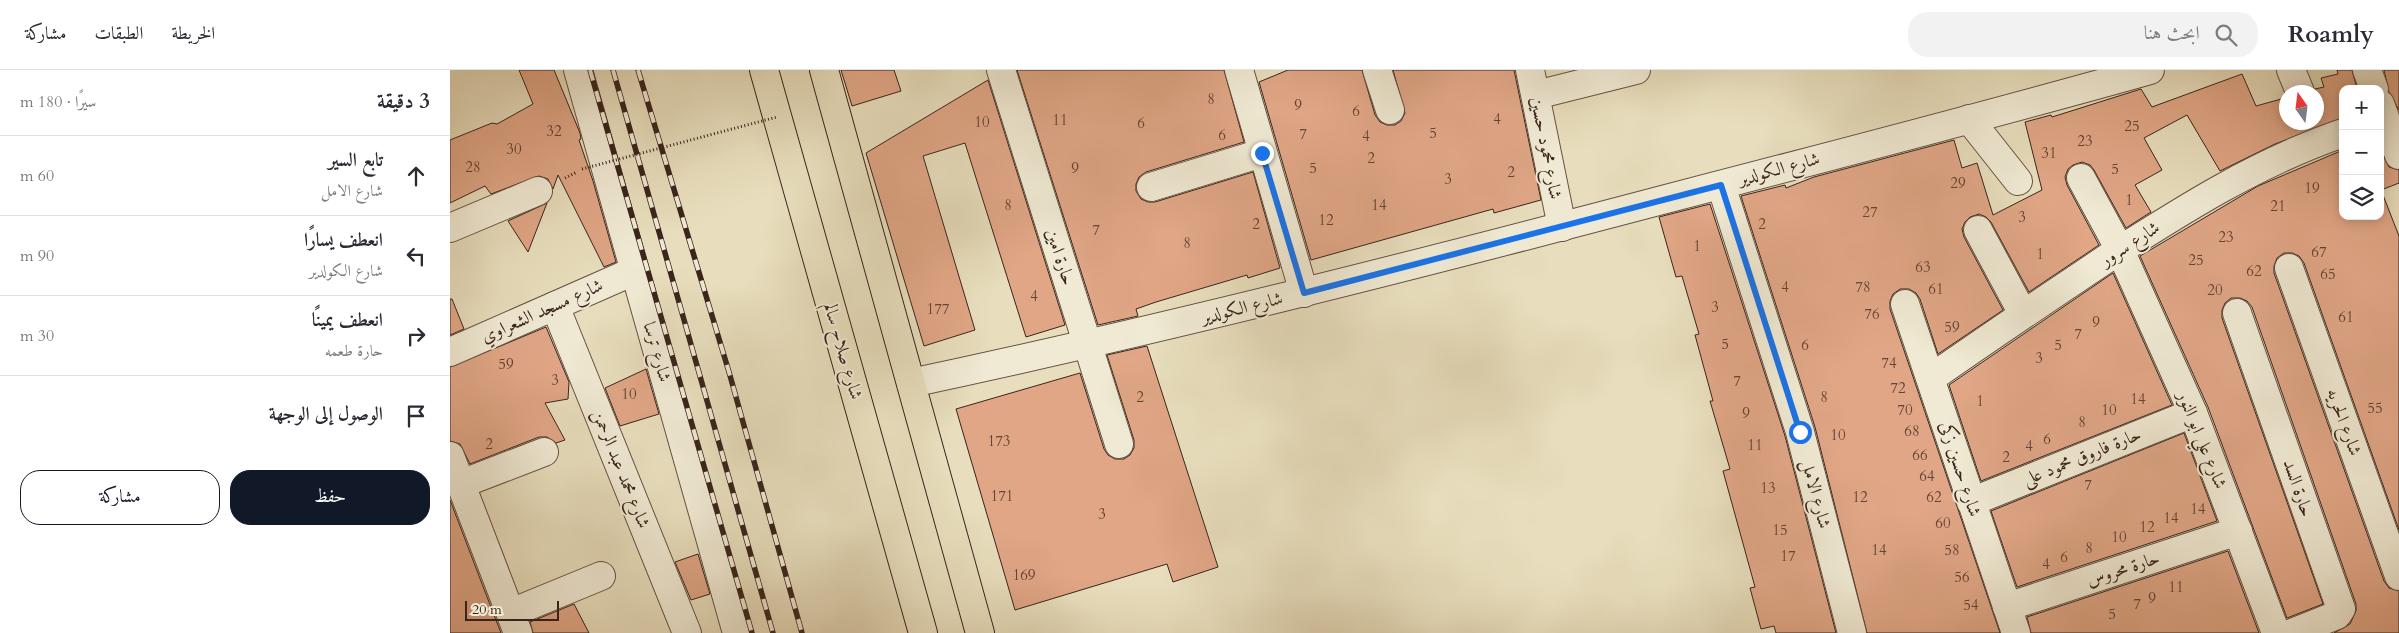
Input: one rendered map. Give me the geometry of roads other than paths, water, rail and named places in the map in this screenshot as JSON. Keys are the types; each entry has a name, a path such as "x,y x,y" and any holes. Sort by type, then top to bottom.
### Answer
{"highway":[{"name":"شارع صلاح سالم","path":"764,70 923,633"},
{"path":"824,70 980,633"}],"street":[{"name":"شارع ترسا","path":"578,70 737,633"},
{"name":"حارة امين","path":"1001,70 1119,444"},
{"path":"1239,70 1304,293"},
{"path":"1377,70 1390,110"},
{"path":"1533,82 1636,70"},
{"name":"شارع الكولدير","path":"912,383 1088,346 1304,293 1969,119 2085,79 2150,70"},
{"path":"2292,70 2297,85"},
{"path":"2367,70 2373,85"},
{"name":"شارع محمود حسين","path":"1533,82 1562,227"},
{"path":"1969,119 2018,181"},
{"path":"2384,120 2399,155"},
{"name":"شارع سرور","path":"1931,378 2120,250 2222,186 2324,132"},
{"path":"1151,187 1262,153"},
{"name":"شارع علي ابو النور","path":"2081,178 2120,250 2194,413 2276,633"},
{"name":"شارع الامل","path":"1721,185 1800,432 1852,633"},
{"path":"450,228 550,186"},
{"path":"1978,230 2023,314"},
{"name":"شارع الحريه","path":"2289,268 2399,576"},
{"name":"شارع مسجد الشعراوي","path":"450,352 634,271"},
{"name":"شارع حسين زكى","path":"1905,304 2016,633"},
{"name":"شارع محمد عبد الرحمن","path":"555,306 687,633"},
{"name":"حارة السد","path":"2237,313 2341,609 2338,615 2292,633"},
{"name":"حارة فاروق محمود على","path":"1971,502 2194,413"},
{"path":"461,484 544,452"},
{"path":"450,456 514,623 601,576"},
{"name":"حارة محروس","path":"2007,608 2238,531"}],"railway":[{"path":"590,70 752,633"},
{"path":"613,70 773,633"},
{"path":"638,70 729,372 802,633"}]}
